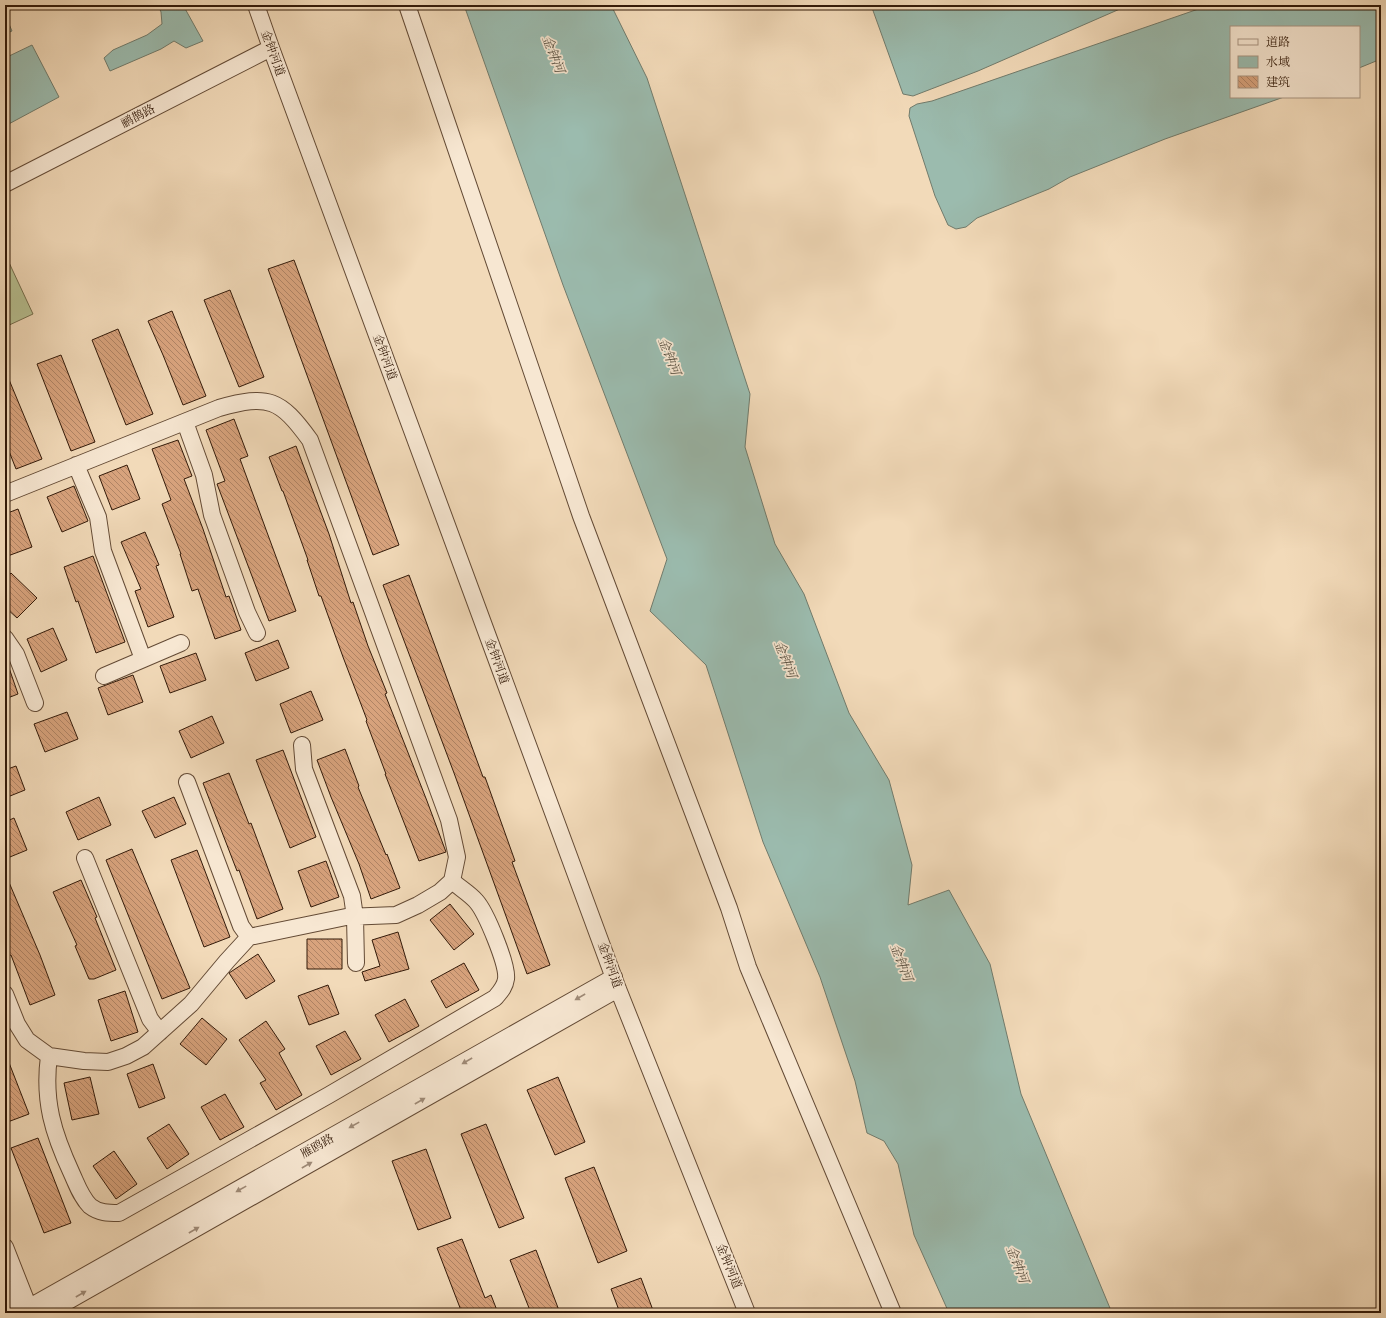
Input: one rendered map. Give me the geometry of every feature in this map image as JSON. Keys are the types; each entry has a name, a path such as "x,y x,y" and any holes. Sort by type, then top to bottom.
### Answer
{"street":[{"name":"金钟河道","path":"256,5 616,983 747,1313"},
{"path":"407,5 581,516 729,908 748,967 894,1313"},
{"name":"鹂鹊路","path":"5,184 271,48"},
{"path":"5,494 220,408 243,402 262,400 280,407 295,420 310,440 449,820 457,857 452,881 440,892 418,905 396,915 346,917 249,937 227,960 191,1004 160,1032 143,1047 126,1056 108,1062 84,1061 49,1056 27,1040 17,1024 5,994"},
{"path":"185,422 204,476 212,515 247,612 257,633"},
{"path":"76,466 98,517 103,551 143,659"},
{"path":"5,638 16,654 35,703"},
{"path":"104,676 181,643"},
{"path":"302,745 304,770 352,896 356,917 356,963"},
{"path":"187,782 241,926 249,937"},
{"path":"84,858 150,1019 160,1032"},
{"path":"49,1056 47,1074 49,1108 60,1146 82,1197 91,1206 104,1213 119,1213 329,1095 495,998 502,991 506,979 505,965 500,951 487,917 476,901 452,881"},
{"name":"雁鸥路","path":"23,1312 616,983"},
{"name":"雁鸥路","path":"47,1313 616,983"},
{"path":"5,1247 23,1312"},
{"path":"5,1288 23,1312"}],"green space":[{"path":"5,254 33,314 5,327"}],"water":[{"path":"5,5 12,6 6,17 12,31 5,34"},
{"path":"158,5 183,5 203,41 186,48 174,41 161,49 110,71 104,58 113,50 147,35 162,24 161,12"},
{"name":"金钟河","path":"464,5 611,5 647,78 750,394 745,447 775,544 804,594 849,713 889,780 912,865 908,905 949,890 990,964 1021,1094 1112,1313 949,1313 914,1235 898,1164 884,1141 867,1133 855,1081 820,977 763,842 706,665 650,611 667,559 563,285"},
{"path":"871,5 1129,5 978,71 913,96 903,94"},
{"path":"1210,5 1381,5 1381,59 1360,68 1360,26 1230,26 1230,98 1281,98 1165,139 1070,177 1049,189 977,218 966,227 956,229 948,225 935,196 909,116 910,108 917,104 932,101"},
{"path":"32,45 59,97 5,126 5,58"}],"building":[{"path":"294,260 399,545 373,555 268,269"},
{"path":"230,290 264,377 239,387 204,300"},
{"path":"172,311 206,396 183,405 148,321"},
{"path":"118,329 153,414 126,425 92,340"},
{"path":"61,355 95,442 71,451 37,364"},
{"path":"5,370 42,459 16,469 5,441"},
{"path":"234,419 248,456 240,459 296,611 269,621 217,484 225,481 206,430"},
{"path":"178,440 192,476 184,479 226,597 229,596 241,630 215,639 198,589 192,591 181,554 162,504 171,500 152,449"},
{"path":"296,446 329,534 351,603 353,602 368,646 387,693 385,694 446,852 419,861 385,774 366,721 367,720 321,596 319,596 308,560 269,457"},
{"path":"127,465 140,499 112,510 99,476"},
{"path":"74,486 88,521 62,532 47,497"},
{"path":"18,509 32,547 5,557 5,514"},
{"path":"145,532 159,565 156,566 174,617 148,627 135,591 141,589 121,542"},
{"path":"93,556 125,642 96,653 78,601 76,602 64,567"},
{"path":"11,573 37,598 17,618 5,607 5,579"},
{"path":"409,575 483,777 485,777 515,861 512,862 550,965 527,974 454,773 383,585"},
{"path":"53,628 67,660 41,672 27,639"},
{"path":"278,640 289,668 256,681 245,653"},
{"path":"196,653 206,680 170,693 160,666"},
{"path":"5,662 7,662 18,694 5,699"},
{"path":"133,675 143,702 108,715 98,688"},
{"path":"311,691 323,720 291,733 280,704"},
{"path":"67,712 78,739 45,752 34,724"},
{"path":"212,716 224,743 191,758 179,731"},
{"path":"345,749 359,786 358,787 400,888 371,899 359,864 317,760"},
{"path":"283,750 316,837 290,848 256,760"},
{"path":"16,766 25,790 5,798 5,770"},
{"path":"229,773 249,824 251,823 283,909 257,919 239,870 237,871 203,783"},
{"path":"99,797 111,825 78,840 66,812"},
{"path":"174,797 186,824 155,838 142,811"},
{"path":"14,818 27,850 5,859 5,822"},
{"path":"132,849 190,988 162,999 106,860"},
{"path":"197,850 230,937 204,947 171,860"},
{"path":"326,861 339,897 311,907 298,871"},
{"path":"5,873 40,955 55,995 30,1005 11,955 5,957"},
{"path":"81,880 97,917 95,918 116,970 94,979 89,979 75,946 77,945 53,892"},
{"path":"450,904 474,934 454,950 430,920"},
{"path":"398,932 409,969 365,981 362,972 380,966 372,940"},
{"path":"307,939 342,939 342,969 307,969"},
{"path":"258,954 275,981 246,999 229,973"},
{"path":"464,963 479,990 446,1008 431,981"},
{"path":"328,985 339,1014 309,1025 298,996"},
{"path":"125,991 138,1032 111,1041 98,1000"},
{"path":"405,999 419,1026 389,1042 375,1015"},
{"path":"202,1018 227,1039 206,1065 180,1044"},
{"path":"266,1021 285,1049 279,1053 302,1095 276,1110 260,1083 266,1080 239,1040"},
{"path":"345,1031 361,1059 331,1075 316,1046"},
{"path":"5,1055 29,1114 5,1123"},
{"path":"153,1064 165,1098 139,1108 127,1074"},
{"path":"90,1077 99,1114 72,1120 64,1083"},
{"path":"558,1077 585,1142 555,1155 527,1090"},
{"path":"225,1094 244,1127 220,1140 201,1107"},
{"path":"169,1124 189,1154 167,1169 147,1138"},
{"path":"486,1124 524,1218 499,1228 461,1134"},
{"path":"38,1138 71,1223 44,1233 11,1148"},
{"path":"426,1149 451,1218 418,1230 392,1161"},
{"path":"114,1151 137,1184 116,1199 93,1166"},
{"path":"594,1167 627,1251 598,1263 565,1178"},
{"path":"462,1239 485,1298 491,1295 498,1313 462,1313 437,1248"},
{"path":"536,1250 560,1313 531,1313 510,1260"},
{"path":"641,1278 654,1313 620,1313 611,1289"}]}
